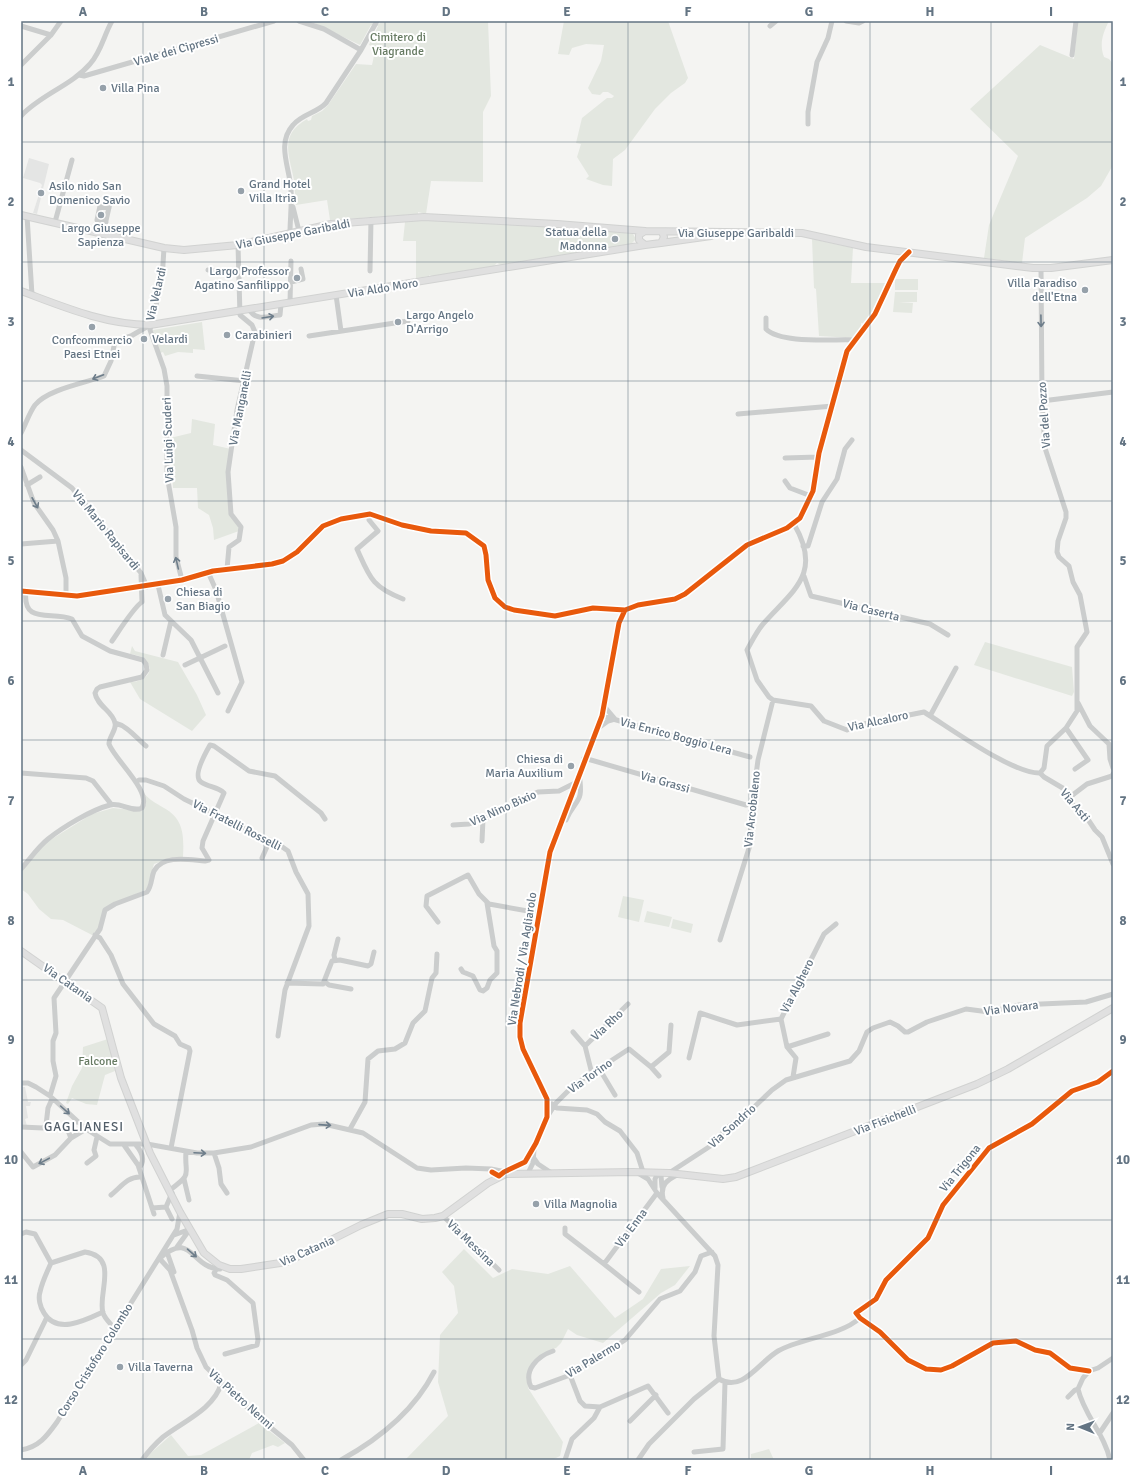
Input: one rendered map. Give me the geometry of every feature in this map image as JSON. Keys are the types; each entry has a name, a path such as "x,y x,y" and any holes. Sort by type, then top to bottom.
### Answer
{"main road":[{"name":"Via Giuseppe Garibaldi","path":"24,215 164,248 198,249 238,245 331,224 424,217 557,224 616,230 809,234 866,248 1040,268 1113,260"},
{"path":"616,230 634,233 640,243 645,245"},
{"path":"615,250 632,245 640,233 646,231"},
{"path":"661,243 664,237 662,232"},
{"name":"Via Giuseppe Garibaldi","path":"615,250 708,236 809,234"},
{"name":"Via Aldo Moro","path":"21,291 103,320 150,325 615,250"},
{"name":"Via Catania","path":"21,951 66,981 102,1008 121,1078 148,1144 150,1153 171,1191 190,1231 204,1252 218,1266 230,1269 270,1266 287,1262 361,1225 388,1214 402,1214 429,1219 443,1216"},
{"name":"Via Fisichelli","path":"643,1172 658,1172 723,1179 743,1175 977,1084 1008,1069 1113,1008"},
{"path":"443,1216 502,1174 511,1171 528,1173 643,1172"}],"street":[{"path":"21,65 51,35 61,21"},
{"path":"22,113 79,75 97,54 112,21"},
{"name":"Viale dei Cipressi","path":"79,75 84,76 272,21"},
{"path":"299,21 324,29 361,50"},
{"path":"290,233 292,202 291,183 284,152 286,140 290,130 300,118 323,106 361,50 378,21"},
{"path":"770,26 776,21"},
{"path":"808,124 817,62 828,38 832,21"},
{"path":"846,21 859,23 863,21"},
{"path":"1072,55 1076,21"},
{"path":"21,26 51,35"},
{"path":"55,222 72,160"},
{"path":"292,202 299,231"},
{"path":"103,234 106,222 109,206 100,206 97,220 106,222"},
{"path":"24,215 32,295"},
{"path":"370,271 371,220"},
{"path":"238,245 239,311"},
{"name":"Via Velardi","path":"21,433 32,411 40,400 74,384 104,376 111,361 115,342 131,336 150,325 162,280 164,248"},
{"path":"21,869 52,836 91,813 111,804 138,810 142,808 144,803 136,782 110,748 109,741 115,723 112,716 98,701 96,691 100,687 142,677 147,673 146,664 140,658 110,651 82,636 72,619 32,612 27,606 23,591 77,596 158,585 182,580 208,572 279,562 298,552 322,526 341,519 370,514 402,525 431,532 462,531 481,542 486,551 488,580 492,593 498,601 509,609 556,616 593,608 625,610 638,605 675,599 684,594 747,545 794,524 803,513 811,496 818,457 833,406 844,360 854,340 875,314 900,261 909,252"},
{"path":"290,303 292,261"},
{"name":"Via del Pozzo","path":"1040,268 1042,402 1047,456 1066,512 1066,518 1058,541 1058,552 1059,557 1069,566 1073,582 1080,595 1087,628 1086,636 1076,647 1078,704 1075,715 1066,728 1048,746 1044,768 1040,772"},
{"path":"208,270 239,273"},
{"path":"291,282 303,279 300,270"},
{"path":"336,295 341,331"},
{"path":"249,309 252,316 257,318 280,314 281,304"},
{"name":"Via Manganelli","path":"227,569 230,547 239,540 241,532 239,524 232,514 228,476 237,410 245,381 255,332 252,325 240,315 239,311"},
{"path":"766,318 766,329 769,332 785,338 854,340"},
{"path":"309,336 408,321"},
{"name":"Via Luigi Scuderi","path":"150,325 153,343 164,369 166,386 168,475 176,527 176,557 182,580"},
{"path":"197,376 245,381"},
{"path":"1042,402 1113,392"},
{"path":"738,414 833,406"},
{"path":"803,546 808,546 822,502 836,479 845,449 852,440"},
{"name":"Via Mario Rapisardi","path":"21,450 72,488 141,573 147,586"},
{"path":"785,458 818,457"},
{"path":"21,467 34,503 53,530 58,541 66,578 66,596"},
{"path":"27,485 40,478"},
{"path":"785,481 790,488 811,496"},
{"path":"370,514 369,520 378,531 357,549 375,584 387,593 403,599"},
{"path":"773,700 760,687 746,653 762,625 793,594 804,576 806,559 803,546 794,524"},
{"path":"21,544 58,541"},
{"path":"208,572 216,590 242,682 228,711"},
{"path":"112,641 131,616 136,606 142,602 140,587 141,573"},
{"name":"Via Caserta","path":"804,576 812,596 930,624 948,635"},
{"path":"158,585 165,615 191,640 218,693"},
{"path":"564,819 579,771 602,716 619,623 625,610"},
{"path":"162,655 171,621"},
{"path":"185,664 225,646"},
{"path":"930,716 956,668"},
{"name":"Via Alcaloro","path":"773,700 808,705 824,721 847,730 859,724 924,712 989,753 1022,769 1040,772"},
{"name":"Via Arcobaleno","path":"720,940 750,845 752,804 758,760 773,700"},
{"path":"1078,704 1090,726 1108,744 1113,768"},
{"path":"596,730 608,721 615,719 604,706"},
{"name":"Via Enrico Boggio Lera","path":"602,716 750,757"},
{"path":"115,723 120,724 129,730 146,746"},
{"path":"1066,728 1088,760 1075,769"},
{"path":"21,1127 43,1128 46,1124 48,1108 56,1076 53,1061 53,1041 56,1033 54,998 100,929 105,910 115,904 147,892 157,867 175,859 209,860 202,848 203,841 224,793 201,782 197,774 209,746 212,745 249,771 275,776 321,813 325,819"},
{"path":"579,771 588,763 595,761 590,755 589,747"},
{"name":"Via Grassi","path":"584,758 746,805"},
{"path":"564,819 578,803 581,794 579,771"},
{"name":"Via Asti","path":"1040,772 1044,777 1064,788 1070,797 1073,806 1083,812 1095,830 1102,836 1113,864"},
{"path":"21,773 86,778 93,781 111,804"},
{"path":"1070,797 1086,784 1112,776 1113,774"},
{"name":"Via Fratelli Rosselli","path":"136,782 139,780 146,780 164,786 215,814 270,840 288,851 309,896 308,930 287,983 282,1004 278,1036"},
{"name":"Via Nino Bixio","path":"453,825 463,826 483,819 538,792 559,791 575,783"},
{"path":"482,841 483,819"},
{"name":"Via Nebrodi / Via Agliarolo","path":"547,1099 523,1049 520,1030 550,852 564,819"},
{"path":"262,858 270,840"},
{"path":"438,922 426,906 427,896 468,874 479,894 487,903 494,946 497,951 497,973 490,980 487,988 483,991 480,990 473,976 463,972 461,969"},
{"path":"487,903 539,913"},
{"name":"Via Alghero","path":"793,1077 796,1058 787,1046 780,1019 824,934 836,924"},
{"path":"95,935 100,938 111,955 123,984 154,1024 175,1036 180,1044 189,1048 190,1050 171,1148"},
{"path":"335,960 334,955 338,939"},
{"path":"335,960 368,966 371,964 374,952"},
{"path":"350,1129 365,1102 368,1059 378,1051 395,1049 406,1043 413,1023 425,1010 432,978 436,973 438,954"},
{"path":"325,982 332,961 335,960"},
{"path":"287,983 323,984 325,982"},
{"path":"325,982 329,985 351,989"},
{"name":"Via Novara","path":"793,1077 803,1076 827,1067 848,1063 859,1051 868,1032 873,1028 886,1023 895,1024 903,1031 908,1032 927,1022 966,1009 989,1012 1019,1005 1086,1002 1113,994"},
{"name":"Via Rho","path":"585,1046 628,1004"},
{"path":"689,1058 700,1014 742,1025 780,1019"},
{"path":"659,1076 651,1067 669,1052 671,1024"},
{"path":"573,1032 585,1046 592,1074"},
{"path":"787,1046 828,1034"},
{"name":"Via Torino","path":"536,1143 553,1105 574,1085 600,1070 629,1049 651,1067"},
{"path":"600,1070 615,1095"},
{"name":"Via Trigona","path":"725,1382 744,1380 768,1357 786,1346 839,1329 858,1316 876,1299 886,1280 928,1238 943,1205 989,1148 1032,1124 1072,1091 1098,1082 1113,1071"},
{"name":"Via Sondrio","path":"669,1173 703,1152 772,1090 793,1077"},
{"path":"21,1083 36,1087 51,1097 86,1129 110,1144 148,1144 186,1151 214,1153 251,1148 311,1125 328,1124 350,1129 368,1136 405,1162 417,1168 430,1170 459,1168 511,1171 527,1159 536,1143"},
{"path":"547,1099 557,1108 587,1110 597,1114 605,1122 620,1131 637,1153 643,1172"},
{"path":"547,1099 547,1117"},
{"path":"71,1138 67,1128 77,1121"},
{"path":"21,1152 33,1167 55,1155 71,1138 86,1129"},
{"path":"87,1163 96,1156 94,1150 97,1137"},
{"path":"528,1173 533,1163 536,1143"},
{"path":"124,1145 139,1168 154,1214"},
{"path":"136,1145 142,1152 143,1160 139,1168"},
{"path":"172,1219 166,1207 171,1191 184,1179 188,1172 186,1151"},
{"path":"214,1153 219,1168 221,1184 227,1193"},
{"path":"533,1157 538,1164 550,1172"},
{"path":"527,1159 528,1173"},
{"path":"492,1170 502,1174"},
{"path":"492,1170 493,1180"},
{"path":"633,1172 648,1179 656,1192 712,1252 718,1265 714,1336 719,1379"},
{"path":"656,1192 655,1179 658,1172"},
{"path":"658,1172 661,1176 663,1199"},
{"path":"662,1188 668,1180 677,1175"},
{"path":"111,1195 129,1178 141,1178"},
{"path":"184,1179 189,1200"},
{"name":"Via Enna","path":"604,1264 656,1192"},
{"path":"152,1208 166,1207"},
{"name":"Corso Cristoforo Colombo","path":"21,1450 32,1447 46,1438 162,1251 173,1236 179,1224 180,1212"},
{"name":"Via Messina","path":"443,1216 499,1270"},
{"path":"565,1228 565,1234 639,1292"},
{"path":"173,1236 190,1231"},
{"path":"177,1285 170,1270 159,1258 177,1247 190,1231"},
{"path":"21,1234 26,1232 35,1234 51,1263 40,1292 40,1305 47,1317 58,1324 69,1325 103,1312"},
{"path":"177,1247 187,1248 208,1265 218,1266 214,1275 232,1284 251,1300 255,1308 258,1340 257,1345 225,1354"},
{"path":"51,1263 85,1252 99,1258 104,1269 103,1312 114,1328"},
{"path":"167,1252 177,1285"},
{"name":"Via Palermo","path":"553,1351 540,1357 532,1366 529,1374 529,1386 535,1388 570,1375 625,1340 660,1299 680,1291 695,1272 701,1256 712,1252"},
{"name":"Via Pietro Nenni","path":"177,1285 199,1355 206,1367 221,1384 254,1414 292,1445 304,1460"},
{"path":"858,1316 880,1332 908,1360 926,1369 941,1370 952,1366 993,1343 1016,1342 1035,1350 1050,1353 1070,1368 1089,1371 1098,1368 1113,1358"},
{"path":"21,1366 26,1360 47,1317"},
{"path":"1068,1398 1075,1390 1078,1389 1083,1378 1089,1371"},
{"path":"341,1460 398,1422 425,1390 434,1372"},
{"path":"570,1375 582,1404 588,1407 600,1407 648,1386 668,1413"},
{"path":"694,1452 723,1449 725,1382 719,1379"},
{"path":"638,1460 649,1444 694,1399 719,1379"},
{"path":"142,1460 163,1437 208,1404 220,1390 221,1384"},
{"path":"1078,1389 1086,1411 1108,1450 1110,1460"},
{"path":"630,1421 656,1395"},
{"path":"564,1460 572,1439 594,1418 600,1407"},
{"path":"1099,1434 1113,1413"}],"shaded area":[{"name":"Asilo nido San Domenico Savio","path":"29,158 49,164 37,214 33,213 42,185 23,178"},
{"path":"21,1087 25,1087 28,1102 31,1102 30,1106 26,1106 28,1118 25,1119 27,1126 21,1126"}],"green space":[{"name":"Cimitero di Viagrande","path":"310,21 373,21 373,23 379,24 381,21 488,21 491,96 483,112 483,182 431,181 426,214 418,212 418,214 330,220 327,200 296,205 294,180 288,146 289,138 298,125 307,119 308,121 311,120 312,116 322,111 328,105 356,64 372,65 376,47 369,45 378,26 371,25 360,45"},
{"path":"564,21 668,21 688,78 685,83 671,93 655,109 625,150 613,159 612,186 603,185 586,179 589,176 577,157 581,144 576,143 582,118 607,98 612,98 614,96 608,92 603,92 600,95 592,94 588,88 601,61 604,45 586,44 572,48 569,55 558,54"},
{"path":"1078,21 1109,21 1103,34 1102,48 1104,57 1109,59 1113,64 1113,108 1111,114 1113,165 1101,186 1087,198 1025,238 1022,263 984,258 989,225 1018,156 970,109 1040,45 1074,59"},
{"path":"418,220 599,230 633,234 636,239 631,244 501,265 497,263 494,266 416,278 416,241 403,241 405,222"},
{"path":"812,239 853,248 851,283 886,283 877,307 865,324 861,323 861,328 853,338 819,336 816,289 814,288"},
{"path":"895,279 918,279 918,290 895,290"},
{"path":"895,292 917,292 917,302 899,302 913,303 912,313 893,312"},
{"path":"202,322 205,350 193,349 193,353 178,352 165,356 163,352 160,353 153,330"},
{"path":"192,419 215,424 213,445 231,449 229,514 239,527 239,531 214,540 213,528 209,515 198,508 197,488 173,488 170,438 191,433"},
{"path":"985,642 1072,667 1074,692 1072,696 974,665"},
{"path":"132,646 135,651 178,662 197,695 206,715 192,731 140,699 130,682 145,678 150,669 149,665 143,658 130,654"},
{"path":"144,793 150,800 171,812 176,817 183,835 183,857 175,857 154,864 147,889 105,908 99,929 92,935 63,920 51,919 39,909 28,894 21,889 21,872 47,842 92,814 113,808 142,811 146,804"},
{"path":"623,896 644,900 639,922 618,917"},
{"path":"647,911 672,917 669,927 644,922"},
{"path":"673,919 693,924 691,933 671,928"},
{"name":"Falcone","path":"108,1039 115,1071 105,1075 97,1105 86,1104 72,1098 68,1104 66,1103 72,1086 82,1068 83,1047"},
{"path":"464,1249 493,1278 512,1269 548,1274 570,1266 615,1318 643,1299 661,1269 690,1266 675,1285 661,1293 603,1343 577,1335 568,1329 561,1343 556,1348 546,1352 528,1374 528,1388 563,1442 560,1456 552,1460 405,1460 448,1416 438,1382 440,1335 458,1313 454,1286 442,1272"},
{"path":"259,1423 285,1443 278,1447 273,1445 252,1453 249,1460 143,1460 171,1435 188,1456 201,1455"},
{"path":"769,1449 774,1460 751,1460 751,1454"}],"cycle path":[{"path":"21,591 77,596 182,580 213,571 272,564 283,561 297,552 323,526 341,519 370,514 402,525 431,531 466,533 484,546 488,580 495,598 505,607 514,610 555,616 593,608 625,610 638,605 675,599 685,594 747,545 787,528 800,518 813,491 819,453 847,351 875,314 900,261 909,252"},
{"path":"492,1172 499,1176 525,1162 536,1143 547,1117 547,1099 523,1049 520,1037 520,1023 550,852 602,716 619,623 625,610"},
{"path":"1089,1371 1070,1368 1050,1353 1035,1350 1016,1341 993,1343 952,1366 941,1370 926,1369 908,1360 880,1332 860,1318 856,1313 876,1299 886,1280 928,1238 943,1205 989,1148 1032,1124 1072,1091 1098,1082 1113,1071"}],"place":[{"name":"Villa Pina","path":"103,88"},
{"name":"Grand Hotel Villa Itria","path":"241,191"},
{"name":"Asilo nido San Domenico Savio","path":"41,193"},
{"name":"Largo Giuseppe Sapienza","path":"101,215"},
{"name":"Statua della Madonna","path":"615,239"},
{"name":"Largo Professor Agatino Sanfilippo","path":"297,278"},
{"name":"Villa Paradiso dell'Etna","path":"1085,290"},
{"name":"Largo Angelo D'Arrigo","path":"398,322"},
{"name":"Confcommercio Paesi Etnei","path":"92,327"},
{"name":"Carabinieri","path":"227,335"},
{"name":"Velardi","path":"144,339"},
{"name":"Chiesa di San Biagio","path":"168,599"},
{"name":"Chiesa di Maria Auxilium","path":"571,766"},
{"name":"Villa Magnolia","path":"536,1204"},
{"name":"Villa Taverna","path":"120,1367"}],"district":[{"name":"GAGLIANESI","path":"84,1126"}]}
